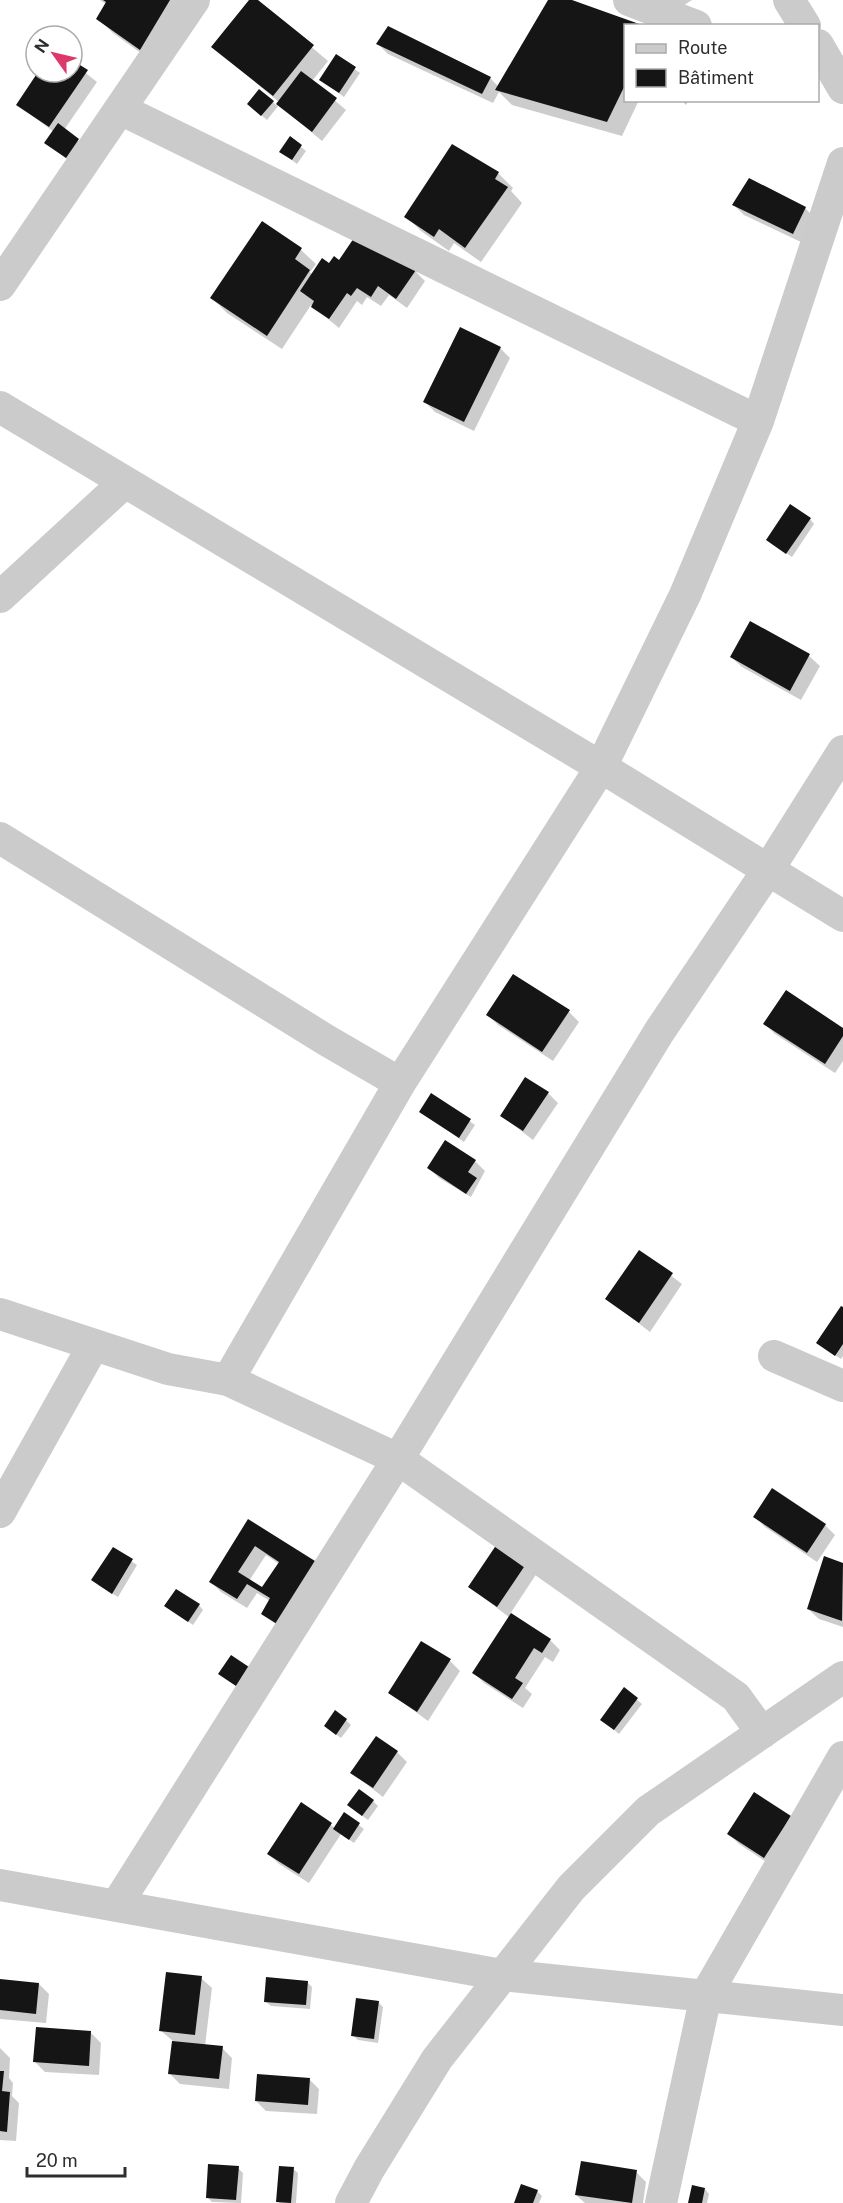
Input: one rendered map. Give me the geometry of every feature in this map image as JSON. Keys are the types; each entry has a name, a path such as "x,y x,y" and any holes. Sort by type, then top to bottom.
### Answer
{"street":[{"path":"0,285 122,110 194,0"},
{"path":"629,0 691,24"},
{"path":"789,0 804,24"},
{"path":"819,47 833,80"},
{"path":"122,110 758,421"},
{"path":"228,1380 400,1083 601,767 685,595 758,421 843,163"},
{"path":"0,407 601,767 843,916"},
{"path":"0,597 125,482"},
{"path":"116,1906 398,1459 659,1032 768,870 843,751"},
{"path":"0,838 326,1040 400,1083"},
{"path":"0,1314 168,1369 228,1380 398,1459 736,1697 762,1733"},
{"path":"0,1512 93,1346"},
{"path":"774,1356 843,1386"},
{"path":"351,2203 369,2169 437,2059 571,1888 648,1811 843,1677"},
{"path":"661,2203 706,1995 843,1757"},
{"path":"0,1885 502,1975 843,2010"}],"building":[{"path":"103,0 170,0 140,50 96,19 106,2"},
{"path":"249,0 258,0 314,45 273,96 211,47"},
{"path":"548,0 572,0 639,24 624,24 624,87 607,122 495,90"},
{"path":"388,26 491,77 482,94 376,44"},
{"path":"336,54 356,67 339,93 319,80"},
{"path":"301,71 337,98 312,132 276,104"},
{"path":"30,84 78,84 49,127 16,105"},
{"path":"259,89 274,101 261,116 247,104"},
{"path":"58,123 79,139 66,158 44,143"},
{"path":"290,136 302,145 292,160 279,152"},
{"path":"452,144 499,172 495,179 508,187 465,248 439,229 434,237 404,217"},
{"path":"749,178 806,207 793,234 732,205"},
{"path":"262,221 302,248 295,259 310,270 267,336 210,298"},
{"path":"356,235 416,270 396,299 378,286 371,297 357,288 351,296 347,293 329,319 311,307 314,301 300,291 322,258 329,263 334,256 339,260"},
{"path":"460,327 501,347 464,422 423,402"},
{"path":"790,504 811,518 786,554 766,540"},
{"path":"750,621 810,654 790,691 730,657"},
{"path":"513,974 570,1010 542,1052 486,1015"},
{"path":"786,990 843,1028 843,1036 825,1064 763,1024"},
{"path":"525,1077 549,1092 523,1131 500,1116"},
{"path":"431,1093 471,1119 459,1138 419,1112"},
{"path":"445,1140 476,1160 468,1172 477,1178 466,1194 427,1168"},
{"path":"639,1250 673,1273 639,1323 605,1299"},
{"path":"841,1306 843,1307 843,1344 835,1356 816,1343"},
{"path":"772,1488 826,1524 807,1553 753,1517"},
{"path":"248,1519 315,1561 280,1626 261,1614 270,1598 247,1584 237,1599 209,1582","holes":["255,1546 279,1562 262,1587 238,1572"]},
{"path":"501,1538 530,1558 497,1607 468,1587"},
{"path":"113,1547 133,1559 112,1594 91,1580"},
{"path":"824,1556 843,1563 842,1621 807,1609"},
{"path":"176,1589 200,1604 188,1622 164,1606"},
{"path":"511,1613 551,1639 542,1653 534,1648 515,1678 523,1683 512,1699 472,1673"},
{"path":"421,1641 451,1659 417,1712 388,1693"},
{"path":"231,1655 255,1671 242,1690 218,1674"},
{"path":"624,1687 638,1698 614,1730 600,1720"},
{"path":"335,1710 347,1719 336,1735 324,1726"},
{"path":"376,1736 398,1751 373,1788 350,1773"},
{"path":"359,1789 374,1800 362,1816 347,1805"},
{"path":"754,1792 791,1816 764,1858 727,1834"},
{"path":"301,1802 332,1823 299,1874 267,1854"},
{"path":"344,1812 360,1823 349,1840 333,1829"},
{"path":"166,1972 202,1976 195,2035 159,2031"},
{"path":"266,1977 308,1981 306,2005 264,2002"},
{"path":"0,1979 39,1983 36,2014 0,2010"},
{"path":"356,1998 379,2001 374,2039 351,2036"},
{"path":"36,2027 91,2031 89,2066 33,2062"},
{"path":"172,2041 223,2046 219,2079 168,2074"},
{"path":"0,2071 4,2071 2,2091 10,2092 7,2132 0,2131"},
{"path":"257,2074 310,2078 308,2105 255,2101"},
{"path":"581,2161 637,2170 632,2203 575,2195"},
{"path":"208,2164 239,2166 236,2200 206,2198"},
{"path":"279,2166 294,2167 291,2203 276,2202"},
{"path":"521,2184 538,2190 533,2203 514,2203"},
{"path":"692,2185 705,2188 702,2203 688,2203"}]}
